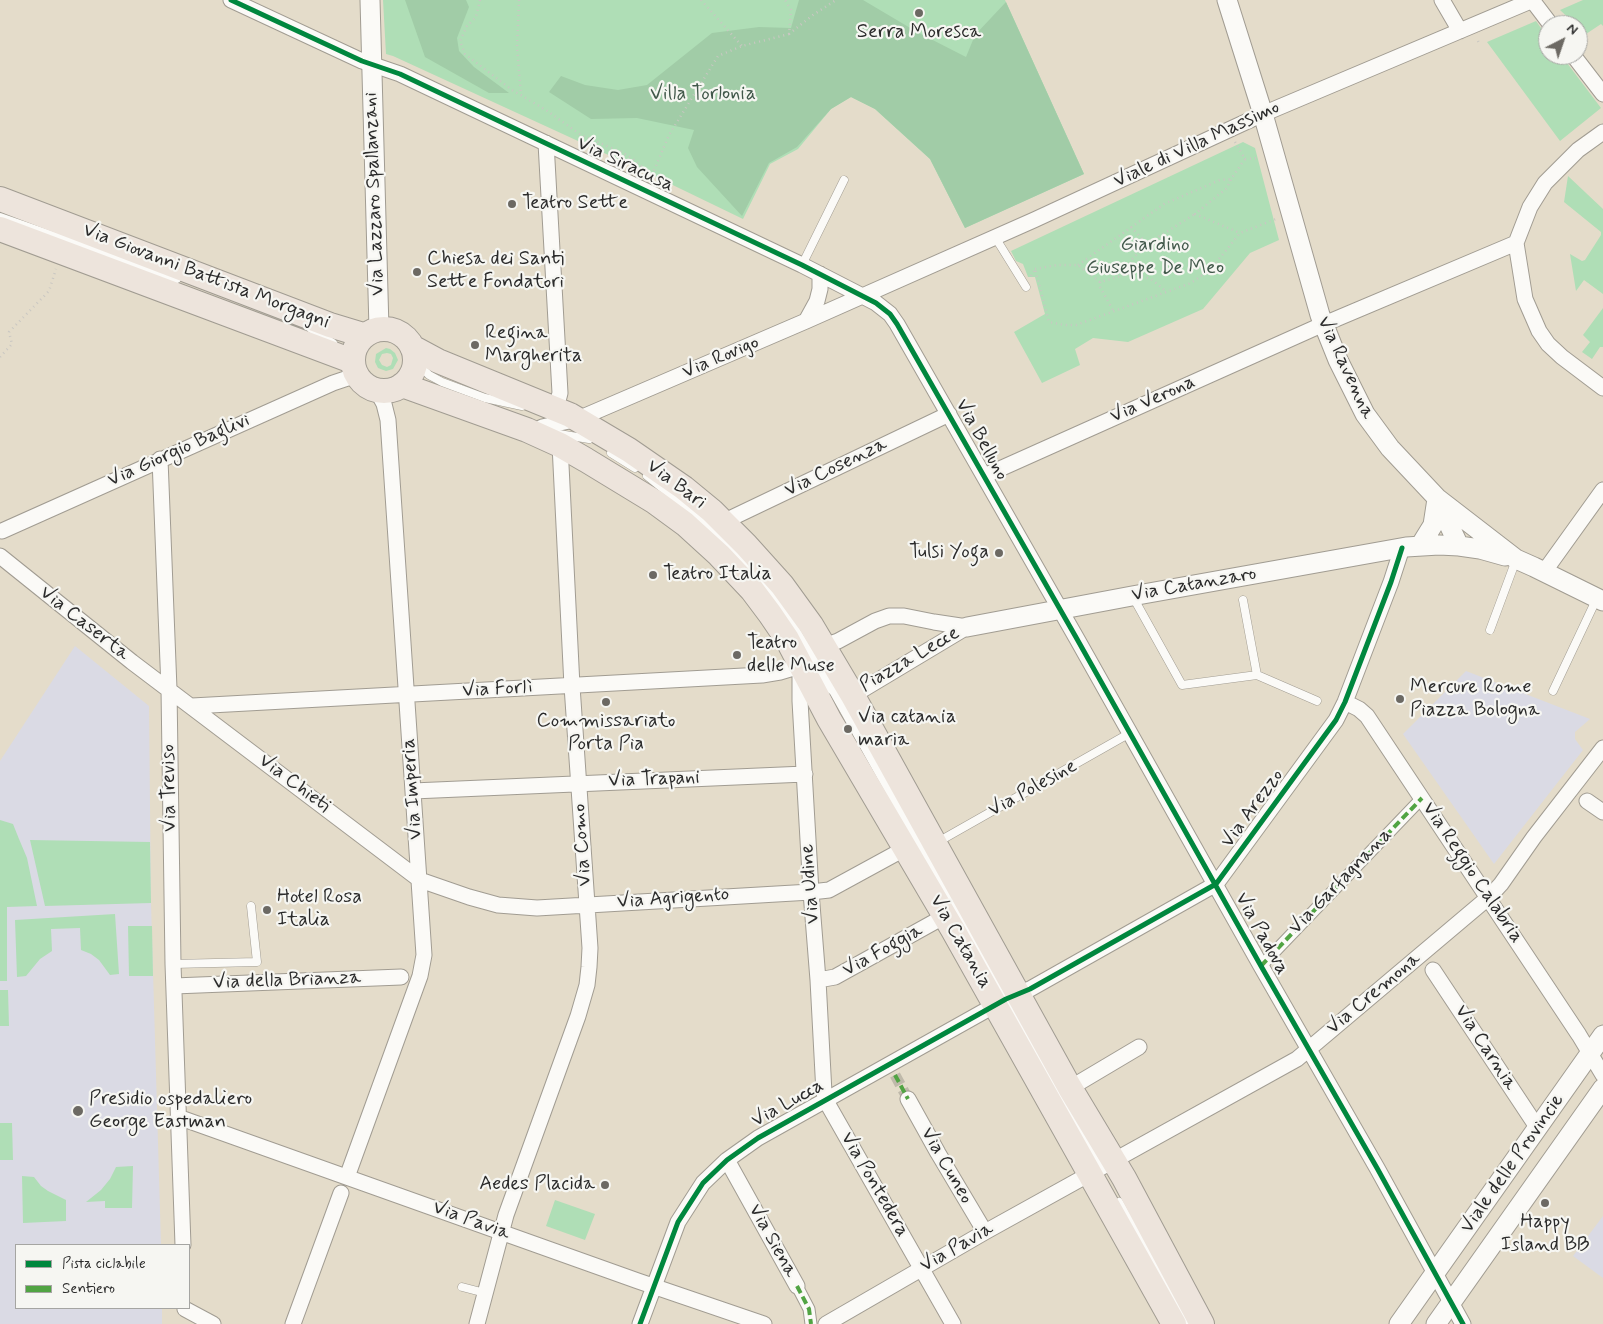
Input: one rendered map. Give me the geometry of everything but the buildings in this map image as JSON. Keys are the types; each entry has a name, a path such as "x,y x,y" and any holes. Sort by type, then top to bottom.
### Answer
{"main road":[{"name":"Via Giovanni Battista Morgagni","path":"0,199 330,325 371,332"},
{"name":"Via Giovanni Battista Morgagni","path":"0,229 355,368"},
{"path":"371,332 396,332 405,337 413,350 415,362 412,372 402,385 389,391 377,390 367,385 355,368 356,346 371,332"},
{"name":"Via Bari","path":"413,350 438,361 561,426 663,473 693,496 723,522 782,586 802,612 852,694"},
{"name":"Via Bari","path":"402,385 561,426 685,524 743,580 781,631 800,666"},
{"name":"Via Catania","path":"800,666 945,916 1070,1088 1101,1169 1202,1324"},
{"name":"Via Catania","path":"852,694 934,844 1006,999 1101,1169 1174,1323"}],"street":[{"name":"Via Siracusa","path":"231,0 371,65 400,74 864,296"},
{"name":"Via Lazzaro Spallanzani","path":"370,0 371,332"},
{"name":"Via Ravenna","path":"1227,0 1323,324 1353,392 1371,423 1396,455 1437,498 1516,559 1600,600"},
{"path":"1442,0 1460,31"},
{"name":"Viale di Villa Massimo","path":"864,296 1262,114 1533,0"},
{"path":"1533,0 1544,15"},
{"path":"1581,65 1603,94"},
{"path":"1603,132 1578,150 1545,183 1530,207 1516,243 1525,299 1539,331 1548,344 1562,357 1603,388"},
{"name":"Via Como","path":"477,1324 501,1232 578,1016 587,985 590,958 572,686 560,393 546,144"},
{"name":"Via Verona","path":"984,476 1323,324 1516,243"},
{"path":"806,322 817,301 820,289 820,274"},
{"name":"Via Rovigo","path":"561,426 864,296"},
{"name":"Via Belluno","path":"864,296 884,308 895,321 1060,609"},
{"name":"Via Giorgio Baglivi","path":"1,527 333,383 355,368"},
{"name":"Via Imperia","path":"347,1177 423,966 424,955 388,420 384,404 377,390"},
{"name":"Via Cosenza","path":"723,522 949,414"},
{"name":"Via Treviso","path":"160,459 169,689 173,964 183,1244"},
{"path":"1544,572 1603,490"},
{"path":"1437,498 1459,546"},
{"path":"1411,547 1433,525 1437,498"},
{"path":"0,557 3,544 1,527"},
{"name":"Via Catanzaro","path":"967,627 1411,547 1459,546 1488,551 1516,559"},
{"name":"Via Arezzo","path":"1006,999 1030,989 1216,884 1329,730 1345,702 1391,582 1411,547"},
{"name":"Via Caserta","path":"0,557 169,689"},
{"name":"Via Padova","path":"1060,609 1377,1168 1435,1274"},
{"name":"Piazza Lecce","path":"824,646 889,616 904,616 967,627"},
{"name":"Piazza Lecce","path":"852,694 861,691 967,627"},
{"name":"Via Forlì","path":"192,706 770,674 800,666"},
{"name":"Via Bari","path":"800,666 844,693 852,694"},
{"name":"Via Udine","path":"800,666 811,892 826,1101"},
{"name":"Via Chieti","path":"169,689 420,880"},
{"name":"Via Reggio Calabria","path":"1345,702 1359,708 1368,716 1590,1053"},
{"name":"Via Cremona","path":"1101,1169 1297,1059 1309,1049 1489,897 1501,884 1534,836 1603,748"},
{"name":"Via Trapani","path":"413,791 805,774"},
{"name":"Via Garfagnana","path":"1261,966 1422,798"},
{"path":"1587,801 1603,812"},
{"name":"Via Agrigento","path":"420,880 498,905 537,908 811,892 829,890 906,848"},
{"name":"Via Foggia","path":"818,980 835,977 945,916"},
{"name":"Via Carnia","path":"1433,970 1537,1127"},
{"name":"Via della Brianza","path":"174,986 401,977"},
{"name":"Via Lucca","path":"640,1324 682,1214 703,1183 727,1160 758,1138 1006,999"},
{"name":"Viale delle Provincie","path":"1399,1324 1603,1035"},
{"path":"1070,1088 1140,1046"},
{"path":"1590,1053 1603,1075"},
{"name":"Viale delle Provincie","path":"1436,1324 1603,1088"},
{"name":"Via Cuneo","path":"908,1099 985,1232"},
{"name":"Via Pontedera","path":"826,1101 954,1324"},
{"name":"Via Pavia","path":"178,1117 654,1287 764,1324"},
{"name":"Via Siena","path":"727,1160 809,1309 811,1324"},
{"name":"Via Pavia","path":"826,1324 985,1232 1101,1169"},
{"path":"293,1324 341,1193"},
{"path":"1435,1274 1463,1324"},
{"path":"186,1314 213,1324"}],"lane":[{"path":"802,265 844,180"},
{"name":"Via Giovanni Battista Morgagni","path":"0,217 182,281"},
{"path":"995,237 1026,287"},
{"name":"Via Giovanni Battista Morgagni","path":"302,326 344,335 371,332"},
{"name":"Via Giovanni Battista Morgagni","path":"312,329 344,352 355,368"},
{"name":"Via Bari","path":"561,426 647,476 692,512 713,532 755,576 794,627 830,685"},
{"path":"1490,630 1516,559"},
{"path":"1132,596 1182,685 1257,675 1317,700"},
{"path":"1243,600 1257,675"},
{"path":"1553,691 1600,600"},
{"path":"794,627 812,642 824,646"},
{"name":"Via Catania","path":"830,685 1006,999"},
{"name":"Via Polesine","path":"934,844 1130,733"},
{"path":"173,964 257,962 251,906"},
{"name":"Via Catania","path":"1114,1193 1174,1323"},
{"path":"462,1287 485,1293"}],"path":[{"path":"480,0 476,17 467,26 460,41 465,54 521,95 581,135 621,152 652,175"},
{"path":"519,0 517,48 521,95"},
{"path":"701,0 742,46"},
{"path":"785,0 792,10 789,34"},
{"path":"650,179 669,135 718,56 742,46 789,34 836,0"},
{"path":"1235,141 1245,159"},
{"path":"1245,159 1259,158"},
{"path":"1132,273 1130,261 1147,244 1195,214 1227,188 1245,159"},
{"path":"1034,269 1057,265 1078,265 1164,204 1220,180 1231,179"},
{"path":"1034,269 1049,322 1076,325 1191,283 1211,269 1240,233 1290,213"},
{"path":"1195,214 1240,233"},
{"path":"1131,227 1147,244"},
{"path":"0,357 12,344 9,332 49,291 58,263"},
{"path":"1078,265 1100,282 1100,287 1114,312"},
{"path":"1026,287 1034,269"},
{"path":"1100,282 1132,273 1151,279 1167,292"}],"shaded area":[{"name":"Presidio ospedaliero George Eastman","path":"75,646 149,706 151,903 161,1244 15,1244 15,1309 162,1309 162,1324 0,1324 0,761"},
{"path":"1466,671 1590,719 1575,732 1575,739 1583,750 1494,864 1403,734"},
{"path":"1603,1216 1603,1278 1573,1256"}],"green space":[{"name":"Villa Torlonia","path":"383,0 1005,0 1084,174 965,228 930,159 875,109 851,97 831,109 798,149 770,164 743,219 652,175 386,54"},
{"path":"405,0 466,0 469,7 457,38 459,51 474,67 509,93 489,93 425,57"},
{"path":"799,0 863,0 917,32 966,57 975,35 1006,2 1084,174 965,228 930,159 875,109 851,97 831,109 797,147 769,163 742,216 697,167 688,148 694,130 637,118 591,119 549,92 561,76 585,85 618,90 647,85 712,33 759,27 791,28"},
{"path":"1583,0 1603,0 1603,26 1601,24 1588,33 1588,15 1565,15 1560,10"},
{"path":"1536,21 1538,24 1538,65 1569,65 1601,108 1560,141 1487,42"},
{"name":"Giardino Giuseppe De Meo","path":"1243,142 1255,148 1279,240 1250,253 1203,309 1128,342 1093,338 1075,349 1080,365 1042,383 1014,332 1045,314 1035,277 1028,277 1023,264 1016,261 1011,251"},
{"path":"1568,176 1603,209 1603,294 1584,280 1576,291 1570,254 1582,261 1585,260 1601,232 1564,202"},
{"path":"1603,308 1603,347 1600,347 1592,359 1582,352 1590,342 1583,335"},
{"path":"386,348 390,349 395,353 398,360 393,369 386,371 378,368 375,362 376,354","holes":["382,354 391,354 393,358 391,365 387,367 382,365 379,360"]},
{"path":"0,820 13,824 27,858 37,906 7,907 7,981 0,981"},
{"path":"30,840 150,842 151,903 45,906"},
{"path":"115,914 119,974 110,975 99,960 81,950 80,928 51,929 52,951 40,959 26,976 17,977 15,920"},
{"path":"128,926 152,926 153,976 129,976"},
{"path":"0,990 8,990 9,1026 0,1026"},
{"path":"0,1123 12,1123 13,1160 0,1160"},
{"path":"133,1166 132,1208 105,1208 105,1201 86,1202 101,1190 110,1179 116,1167"},
{"path":"22,1176 34,1177 41,1186 66,1200 66,1221 23,1223"},
{"path":"555,1200 595,1214 585,1240 546,1226"}],"tunnel":[{"path":"895,1075 908,1099"}],"marked path":[{"path":"1261,966 1422,798"},
{"path":"895,1075 908,1099"},
{"path":"797,1286 809,1309 811,1324"}],"cycle path":[{"path":"231,0 362,61 400,74 802,265 876,303 890,314 1077,639 1377,1168 1463,1324"},
{"path":"640,1324 678,1222 703,1183 727,1160 758,1138 1006,999 1030,989 1216,884 1336,720 1345,702 1402,548"}],"place":[{"name":"Serra Moresca","path":"919,13"},
{"name":"Teatro Sette","path":"512,204"},
{"name":"Chiesa dei Santi Sette Fondatori","path":"417,272"},
{"name":"Regina Margherita","path":"475,345"},
{"name":"Tulsi Yoga","path":"999,553"},
{"name":"Teatro Italia","path":"653,575"},
{"name":"Teatro delle Muse","path":"737,655"},
{"name":"Mercure Rome Piazza Bologna","path":"1400,699"},
{"name":"Commissariato Porta Pia","path":"606,702"},
{"name":"Via catania maria","path":"848,729"},
{"name":"Hotel Rosa Italia","path":"267,910"},
{"name":"Presidio ospedaliero George Eastman","path":"78,1111"},
{"name":"Aedes Placida","path":"605,1185"},
{"name":"Happy Island BB","path":"1545,1203"}]}
